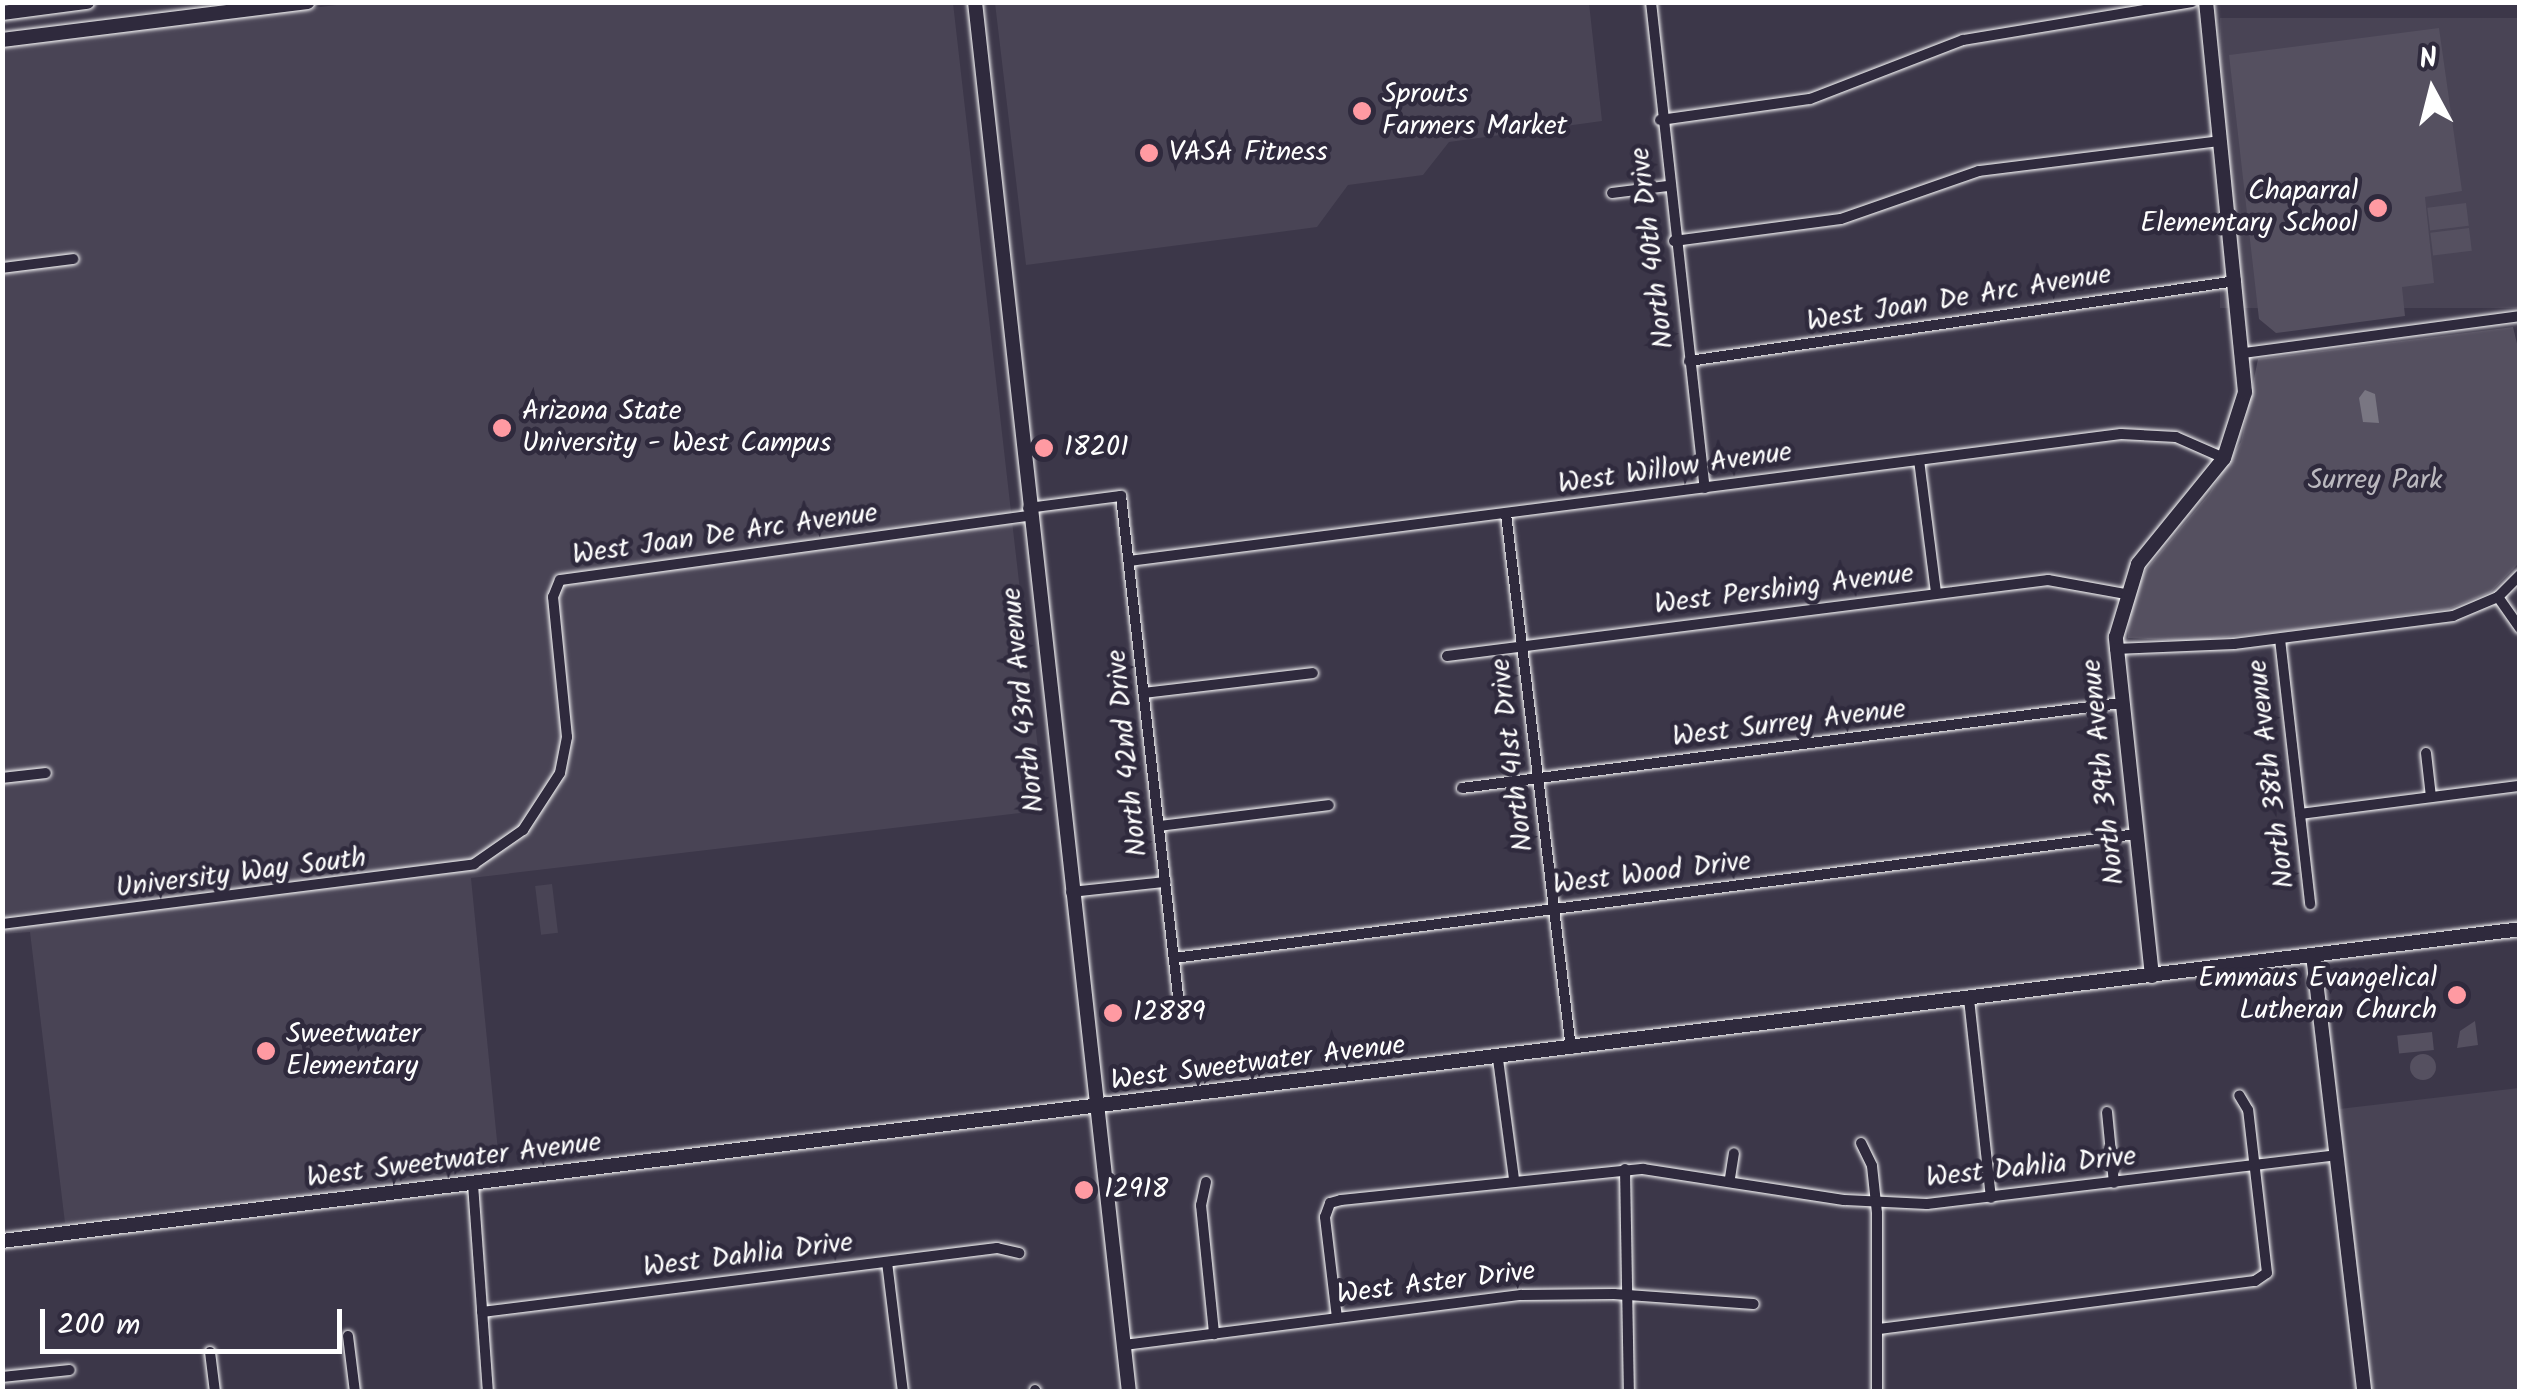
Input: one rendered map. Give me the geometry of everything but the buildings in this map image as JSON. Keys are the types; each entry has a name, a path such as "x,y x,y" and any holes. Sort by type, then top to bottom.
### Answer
{"street":[{"path":"2,13 88,2"},
{"name":"North 43rd Avenue","path":"974,2 1129,1392"},
{"name":"North 40th Drive","path":"1651,2 1660,120 1705,488"},
{"path":"1660,120 1810,99 1963,40 2192,2"},
{"name":"North 39th Avenue","path":"2152,976 2115,649 2126,594 2146,552 2224,458 2245,392 2206,2"},
{"path":"2,40 306,3"},
{"path":"56,4 60,33"},
{"path":"1674,241 1842,218 1979,171 2220,140"},
{"path":"1612,193 1668,186"},
{"path":"2,268 73,260"},
{"name":"West Joan De Arc Avenue","path":"1689,361 2236,281"},
{"path":"2244,352 2520,316"},
{"name":"West Willow Avenue","path":"1129,561 2139,433 2176,437 2224,458"},
{"path":"1919,460 1936,593"},
{"name":"West Joan De Arc Avenue","path":"484,859 535,818 560,773 568,738 553,598 560,580 1121,496"},
{"name":"North 42nd Drive","path":"1121,496 1179,1004"},
{"name":"North 41st Drive","path":"1506,514 1571,1050"},
{"path":"2115,649 2280,638 2453,616 2498,597 2520,576"},
{"name":"West Pershing Avenue","path":"1447,656 2048,580 2126,594"},
{"path":"2498,597 2520,628"},
{"name":"North 38th Avenue","path":"2280,638 2310,904"},
{"path":"1144,694 1313,674"},
{"name":"West Surrey Avenue","path":"1462,788 2121,704"},
{"path":"2426,752 2432,798"},
{"path":"2,778 46,773"},
{"path":"2300,814 2520,786"},
{"path":"1159,826 1329,806"},
{"name":"West Wood Drive","path":"1174,958 2136,834"},
{"name":"University Way South","path":"2,924 433,873 484,859"},
{"path":"1072,892 1165,882"},
{"name":"West Sweetwater Avenue","path":"2,1242 1498,1060 2520,929"},
{"path":"2313,955 2364,1392"},
{"path":"1968,999 1992,1198"},
{"path":"1498,1060 1514,1179"},
{"path":"1879,1328 2255,1281 2268,1273 2248,1110 2238,1094"},
{"path":"2106,1112 2114,1183"},
{"path":"1861,1144 1876,1203 1877,1392"},
{"path":"1730,1178 1734,1154"},
{"name":"West Dahlia Drive","path":"1337,1318 1326,1216 1330,1203 1514,1179 1625,1170 1730,1178 1876,1203 1992,1198 2338,1154"},
{"path":"1625,1170 1629,1392"},
{"path":"1206,1182 1201,1205 1214,1334"},
{"path":"473,1184 488,1392"},
{"name":"West Dahlia Drive","path":"482,1312 997,1248 1020,1253"},
{"path":"887,1262 902,1392"},
{"name":"West Aster Drive","path":"1124,1345 1521,1295 1628,1295 1754,1304"},
{"path":"348,1336 355,1392"},
{"path":"210,1352 215,1392"},
{"path":"2,1378 70,1370"}],"shaded area":[{"name":"Arizona State University - West Campus","path":"361,2 953,3 1045,810 471,878 500,1171 65,1223 30,932 3,934 2,46"},
{"path":"995,3 1589,3 1602,121 1449,142 1423,175 1348,185 1317,227 1026,265"},
{"name":"Chaparral Elementary School","path":"2220,18 2519,18 2519,308 2220,308"},
{"path":"2365,390 2375,394 2379,423 2363,422 2359,398"},
{"path":"552,884 558,933 541,935 535,886"},
{"path":"2519,1088 2519,1391 2371,1391 2339,1109"}],"green space":[{"name":"Chaparral Elementary School","path":"2439,28 2462,191 2425,197 2434,283 2402,287 2405,316 2276,333 2259,319 2229,55"},
{"path":"2466,203 2469,226 2430,231 2427,208"},
{"path":"2469,228 2472,251 2433,256 2430,233"},
{"name":"Surrey Park","path":"2513,327 2520,356 2519,563 2491,592 2449,609 2285,631 2188,641 2128,638 2129,611 2145,571 2209,494 2241,442 2258,359"},
{"path":"2475,1021 2478,1045 2457,1048 2460,1031"},
{"path":"2432,1032 2434,1050 2399,1054 2397,1036"},
{"path":"2423,1054 2432,1058 2436,1067 2432,1076 2423,1080 2414,1076 2410,1067 2414,1058"}],"place":[{"name":"Sprouts Farmers Market","path":"1362,111"},
{"name":"VASA Fitness","path":"1149,153"},
{"name":"Chaparral Elementary School","path":"2378,208"},
{"name":"Arizona State University - West Campus","path":"502,428"},
{"name":"18201","path":"1044,448"},
{"name":"Emmaus Evangelical Lutheran Church","path":"2457,995"},
{"name":"12889","path":"1113,1013"},
{"name":"Sweetwater Elementary","path":"266,1051"},
{"name":"12918","path":"1084,1190"}]}
